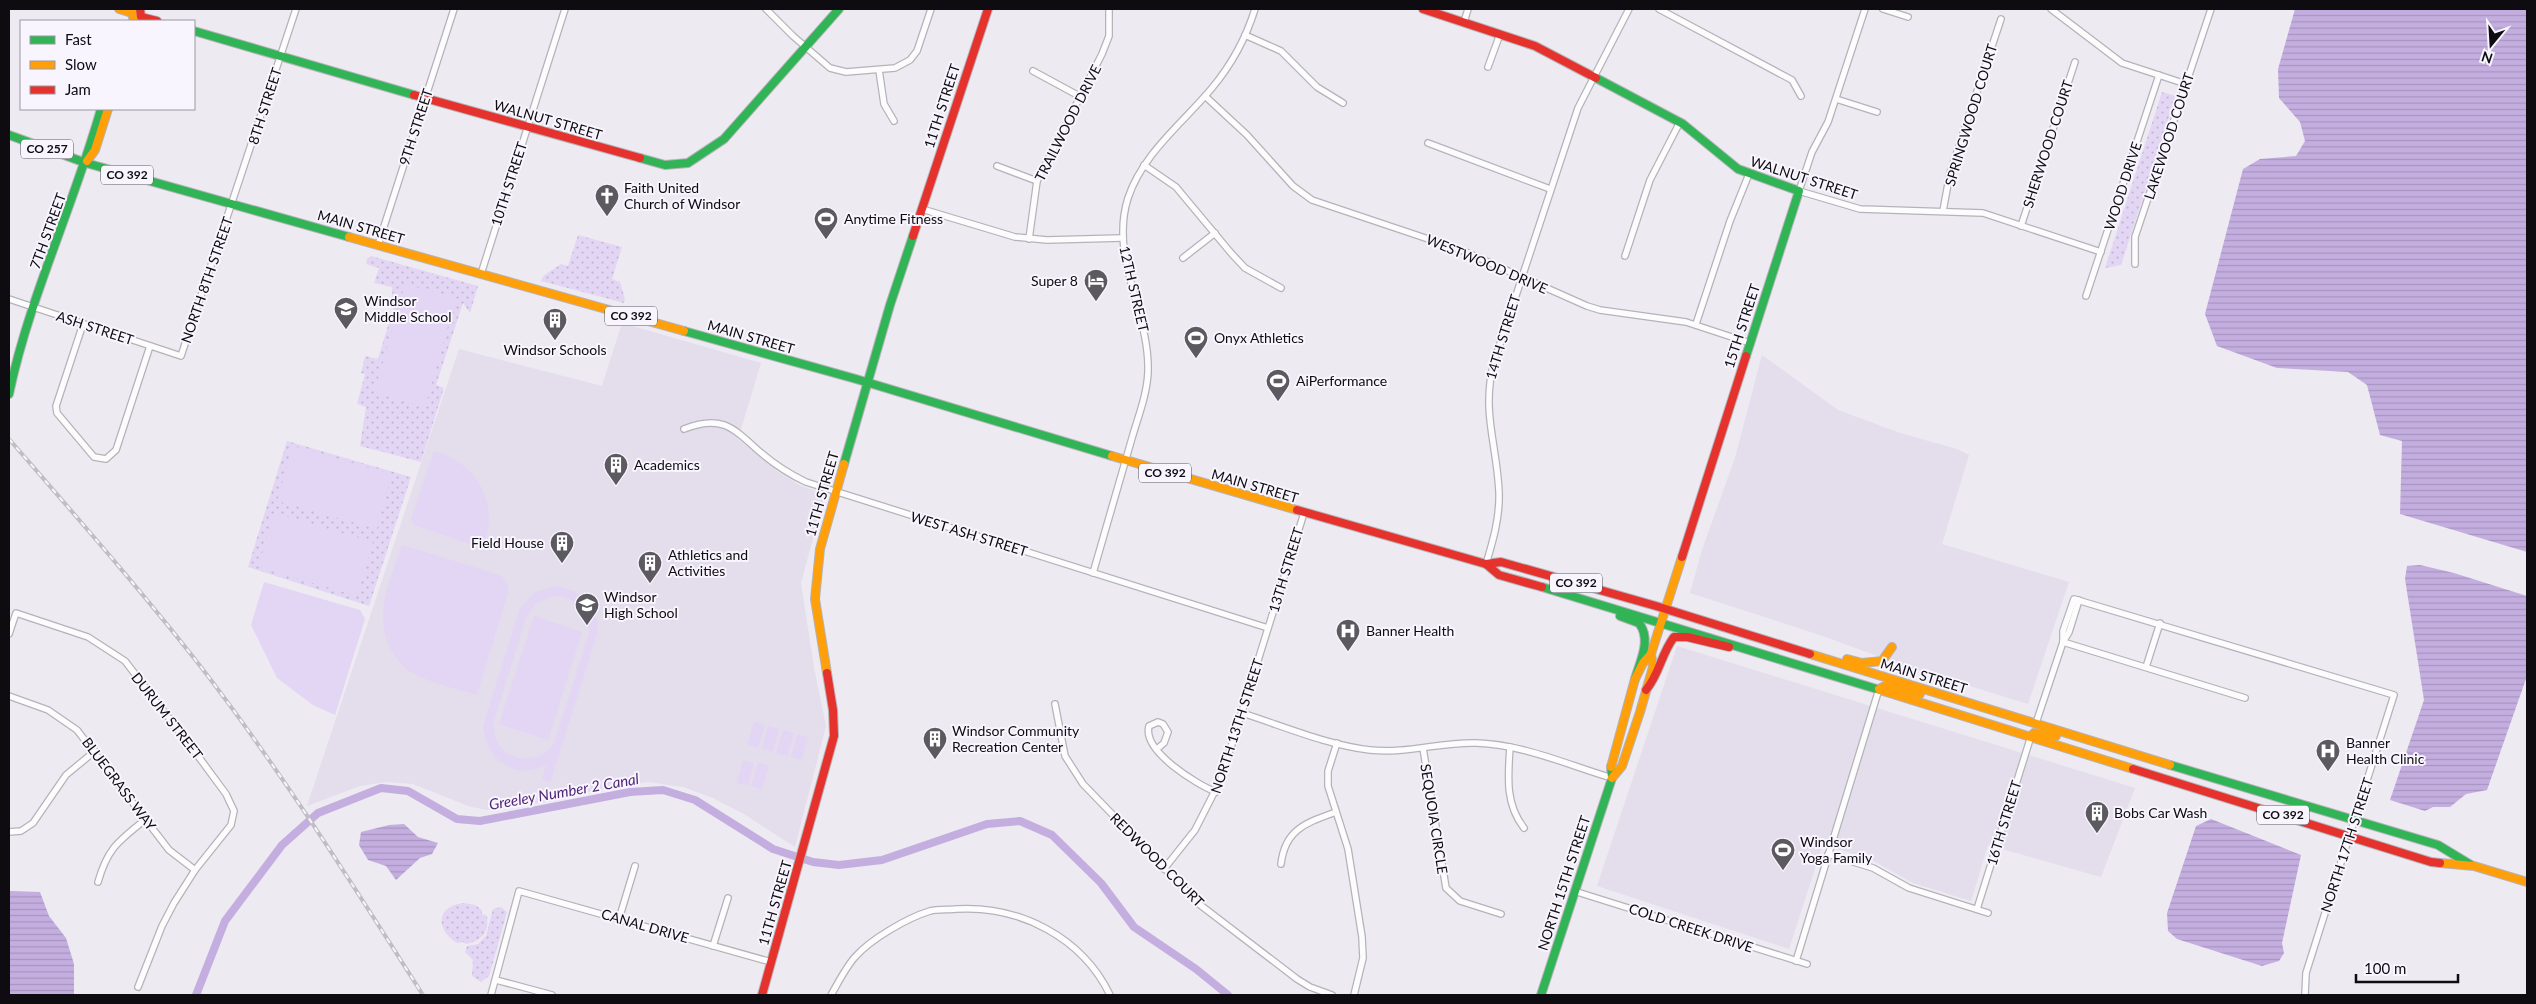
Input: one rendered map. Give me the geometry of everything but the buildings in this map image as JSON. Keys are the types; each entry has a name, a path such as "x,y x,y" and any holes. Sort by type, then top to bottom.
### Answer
{"main road":[{"path":"119,9 154,20"},
{"name":"WALNUT STREET","path":"195,31 656,164 688,163 724,139 839,9"},
{"name":"11TH STREET","path":"762,995 806,843 834,736 833,710 814,599 816,566 866,383 988,9"},
{"name":"WALNUT STREET","path":"1423,9 1535,46 1680,122 1729,163 1749,174 1799,191"},
{"name":"7TH STREET","path":"33,308 86,163 101,110"},
{"name":"7TH STREET","path":"86,163 95,150 108,110"},
{"name":"MAIN STREET","path":"9,136 86,163 866,383 1304,513 1486,564 1501,562 1665,609 2130,753 2354,819"},
{"name":"15TH STREET","path":"1620,734 1635,679 1643,663 1651,654 1662,622 1799,191"},
{"name":"CO 257","path":"9,394 17,356 33,308"},
{"name":"CO 257","path":"9,372 17,356"},
{"name":"MAIN STREET","path":"1486,564 1498,575 1662,622 2349,836"},
{"path":"1574,597 1598,609 1640,624 1645,638 1635,679"},
{"path":"1646,690 1656,678 1668,645 1674,637 1685,636 1716,646 1746,648"},
{"path":"1803,651 1821,651 1856,662 1869,663 1882,661 1892,647"},
{"name":"15TH STREET","path":"1631,739 1653,667 1651,654"},
{"path":"1800,665 1823,666 1868,680 1878,681 1885,677"},
{"path":"1879,689 1887,685 1931,698 1945,696"},
{"path":"1965,716 1984,717 2024,728 2036,724"},
{"path":"2031,736 2034,733 2049,734 2109,752 2130,753"},
{"name":"NORTH 15TH STREET","path":"1612,778 1611,762 1620,734"},
{"name":"NORTH 15TH STREET","path":"1541,995 1612,778 1622,766 1631,739"},
{"name":"CO 392","path":"2354,819 2438,845 2474,866"},
{"name":"CO 392","path":"2349,836 2431,862 2474,866 2527,882"}],"street":[{"name":"8TH STREET","path":"233,204 296,9"},
{"name":"9TH STREET","path":"378,245 454,9"},
{"name":"10TH STREET","path":"481,274 565,9"},
{"path":"766,9 806,47 835,70 846,72 879,70 903,65 915,54 931,9"},
{"name":"TRAILWOOD DRIVE","path":"1029,239 1037,181 1102,54 1108,36 1109,9"},
{"name":"12TH STREET","path":"1093,573 1146,388 1148,359 1122,238 1128,199 1144,165 1228,66 1246,35 1256,9"},
{"path":"1464,22 1468,9"},
{"name":"14TH STREET","path":"1486,564 1496,526 1499,502 1498,480 1488,421 1489,386 1494,362 1578,108 1629,9"},
{"path":"1658,9 1792,80 1801,96"},
{"name":"15TH STREET","path":"1799,191 1812,152 1826,129 1865,9"},
{"path":"1883,9 1908,17"},
{"path":"2052,9 2122,63 2186,84"},
{"name":"LAKEWOOD COURT","path":"2135,264 2135,238 2211,9"},
{"name":"SPRINGWOOD COURT","path":"1943,211 1950,173 2001,19"},
{"path":"1488,67 1500,34"},
{"path":"1246,35 1281,51 1317,88 1343,103"},
{"name":"SHERWOOD COURT","path":"2021,226 2075,62"},
{"path":"879,70 884,104 894,121"},
{"path":"1033,71 1081,97"},
{"name":"WOOD DRIVE","path":"2086,296 2159,75"},
{"name":"WESTWOOD DRIVE","path":"1204,96 1247,135 1293,186 1308,198 1461,250 1600,310 1696,324 1750,343"},
{"path":"1836,99 1877,112"},
{"path":"1624,256 1650,180 1680,122"},
{"path":"1428,143 1550,189"},
{"path":"1144,165 1176,187 1245,268 1281,288"},
{"path":"997,166 1037,181"},
{"path":"1696,324 1730,221 1749,174"},
{"name":"WALNUT STREET","path":"1799,191 1860,209 1983,214 2101,252"},
{"name":"NORTH 8TH STREET","path":"182,356 233,204"},
{"path":"922,209 988,231 1029,239 1122,238"},
{"path":"1183,258 1214,233"},
{"name":"ASH STREET","path":"9,299 182,356"},
{"path":"83,324 56,406 57,413 94,457 106,459 116,450 150,346"},
{"name":"WEST ASH STREET","path":"684,429 702,422 731,427 785,471 806,482 1268,628"},
{"name":"13TH STREET","path":"1268,628 1304,513"},
{"path":"2036,724 2063,642 2069,632 2076,600 2160,623 2146,667"},
{"name":"DURUM STREET","path":"9,634 16,613 88,637 125,661 226,794 234,811 231,826 195,870 162,926 138,987"},
{"name":"NORTH 17TH STREET","path":"2160,623 2394,695 2306,973 2305,995"},
{"name":"NORTH 13TH STREET","path":"1164,869 1195,830 1216,792 1268,628"},
{"path":"2063,642 2245,698"},
{"path":"1796,961 1879,689"},
{"name":"BLUEGRASS WAY","path":"9,696 48,710 77,730 95,751 169,850 195,870"},
{"name":"REDWOOD COURT","path":"1055,704 1062,747 1076,775 1164,869 1199,904 1297,979 1310,987 1332,995"},
{"path":"1242,713 1337,743 1381,751 1466,743 1510,747 1612,778"},
{"path":"1157,749 1164,743 1168,732 1163,724 1158,722 1149,726 1147,732 1149,740 1157,749 1189,780 1216,792"},
{"name":"16TH STREET","path":"1977,909 2031,736"},
{"path":"1337,743 1328,776 1328,790 1348,849 1362,937 1363,958 1354,995"},
{"path":"1510,747 1508,784 1510,799 1515,816 1524,828"},
{"name":"SEQUOIA CIRCLE","path":"1423,748 1446,888 1460,901 1501,914"},
{"path":"9,832 21,831 33,823 66,775 95,751"},
{"path":"1282,864 1283,848 1292,835 1308,823 1336,812"},
{"path":"98,882 104,859 116,843 146,819"},
{"path":"1828,854 1873,868 1909,888 1988,913"},
{"path":"619,919 635,866"},
{"name":"CANAL DRIVE","path":"496,980 519,890 772,962"},
{"name":"COLD CREEK DRIVE","path":"1574,890 1807,964"},
{"path":"713,946 728,898"},
{"path":"831,995 855,956 892,929 930,911 970,909 1013,915 1060,936 1085,959 1110,995"},
{"path":"491,995 496,980 552,995"}],"shaded area":[{"path":"2295,9 2527,9 2527,552 2400,514 2402,441 2380,435 2367,385 2348,372 2277,368 2217,346 2205,314 2243,169 2260,159 2296,156 2305,141 2300,122 2279,98 2278,69"},
{"path":"2162,92 2176,96 2121,265 2105,268"},
{"path":"578,235 622,247 612,279 620,282 625,299 624,303 541,281 543,276 561,264 568,266"},
{"path":"371,256 478,286 470,313 463,303 436,385 444,388 421,462 360,446 366,407 357,404 365,374 361,373 365,356 378,359 393,309 392,287 374,283 379,268 366,264 367,259"},
{"path":"405,284 456,298 425,407 374,393"},
{"name":"Windsor High School","path":"622,323 761,363 738,439 778,472 801,486 825,494 801,583 814,668 826,726 795,847 744,814 713,798 683,787 648,782 596,790 554,801 488,810 471,807 413,784 386,782 360,786 307,806 459,349 602,386"},
{"path":"1762,355 1838,410 1900,433 1957,449 1969,455 1942,544 2069,582 2028,704 1905,666 1820,635 1690,593 1702,550 1735,458"},
{"path":"287,441 411,477 369,606 248,567"},
{"path":"293,446 392,474 377,529 277,501"},
{"path":"434,451 463,465 482,488 487,502 489,517 482,548 414,525 411,519"},
{"path":"274,513 373,542 357,596 258,567"},
{"path":"402,545 500,575 507,583 509,589 477,695 432,682 411,672 399,662 388,642 384,629 383,615 385,600"},
{"path":"2420,565 2454,573 2527,596 2527,676 2487,790 2466,794 2450,807 2433,807 2425,811 2390,800 2424,700 2405,579 2407,566"},
{"path":"264,582 360,610 365,619 335,715 313,705 277,678 251,625"},
{"path":"556,586 580,595 595,613 598,631 550,783 542,780 546,765 523,770 504,764 490,748 485,738 483,726 520,608 535,592","holes":["554,596 562,597 580,607 587,619 589,634 554,743 545,752 535,757 525,759 515,757 498,744 494,734 494,721 527,615 538,602"]},
{"path":"534,616 582,632 548,740 499,724"},
{"path":"1677,646 2135,788 2101,877 1988,845 1971,901 1913,883 1872,860 1823,844 1789,949 1597,886"},
{"path":"754,722 765,725 758,748 747,745"},
{"path":"768,726 779,729 773,752 762,749"},
{"path":"783,730 794,733 787,756 776,753"},
{"path":"797,734 808,737 802,760 791,757"},
{"path":"743,760 754,763 748,786 737,783"},
{"path":"758,763 769,766 762,789 751,786"},
{"path":"2211,819 2301,855 2282,943 2284,953 2279,961 2262,966 2177,939 2168,931 2167,913 2196,826"},
{"path":"404,824 418,837 438,843 432,854 420,858 396,880 386,866 368,860 359,845 361,832 389,825"},
{"path":"9,891 40,892 49,916 66,938 74,964 74,995 9,995"},
{"path":"464,903 475,905 482,910 482,914 487,916 487,927 483,935 476,941 466,944 463,942 457,943 450,938 442,925 442,919 448,909"},
{"path":"501,907 507,912 489,976 481,982 472,976 473,960 465,952 467,946 478,944 486,936 493,909"}],"waterway":[{"name":"Greeley Number 2 Canal","path":"196,995 225,921 282,845 318,813 381,788 408,791 457,819 480,821 630,792 663,790 695,800 773,849 813,862 839,865 882,860 987,824 1020,821 1052,835 1101,883 1134,927 1196,969 1228,995"}],"railway":[{"path":"9,439 154,609 231,707 316,829 423,995"}],"traffic: fast":[{"path":"640,158 665,165 688,163 724,139 839,9"},
{"path":"195,31 414,95"},
{"path":"1596,78 1683,124 1738,169 1799,191 1746,356"},
{"path":"9,394 28,322 78,181 101,110"},
{"path":"9,135 86,163 349,237"},
{"path":"844,464 890,305 913,236"},
{"path":"684,331 856,379 1112,456"},
{"path":"1542,587 1880,690"},
{"path":"1620,616 1639,623 1645,636 1644,651 1635,679"},
{"path":"2170,765 2438,845 2471,865"},
{"path":"1541,995 1612,778 1611,767"}],"traffic: slow":[{"path":"119,9 132,13 134,20"},
{"path":"87,161 95,150 108,110"},
{"path":"349,237 684,331"},
{"path":"1112,456 1297,510"},
{"path":"827,673 815,599 820,549 844,464"},
{"path":"1611,767 1635,679 1643,663 1651,654 1682,557"},
{"path":"1847,659 1862,663 1882,661 1892,647"},
{"path":"1612,778 1622,766 1640,712 1653,667 1651,654"},
{"path":"1810,654 2170,765"},
{"path":"1879,689 1887,685 1920,694"},
{"path":"1880,690 2133,769"},
{"path":"2031,736 2034,733 2056,736"},
{"path":"2440,863 2474,866 2527,882"}],"traffic: jam":[{"path":"140,9 141,17 153,20"},
{"path":"913,236 988,9"},
{"path":"1423,9 1535,46 1596,78"},
{"path":"414,95 640,158"},
{"path":"1682,557 1746,356"},
{"path":"1297,510 1486,564 1499,575 1542,587"},
{"path":"1486,564 1501,562 1656,606 1810,654"},
{"path":"1646,690 1651,684 1674,637 1687,637 1729,647"},
{"path":"762,995 834,736 833,710 827,673"},
{"path":"2133,769 2431,862 2440,863"}],"place":[{"name":"Faith United Church of Windsor","path":"607,217"},
{"name":"Anytime Fitness","path":"826,240"},
{"name":"Super 8","path":"1096,302"},
{"name":"Windsor Middle School","path":"346,330"},
{"name":"Windsor Schools","path":"555,341"},
{"name":"Onyx Athletics","path":"1196,359"},
{"name":"AiPerformance","path":"1278,402"},
{"name":"Academics","path":"616,486"},
{"name":"Field House","path":"562,564"},
{"name":"Athletics and Activities","path":"650,584"},
{"name":"Windsor High School","path":"587,626"},
{"name":"Banner Health","path":"1348,652"},
{"name":"Windsor Community Recreation Center","path":"935,760"},
{"name":"Banner Health Clinic","path":"2328,772"},
{"name":"Bobs Car Wash","path":"2097,834"},
{"name":"Windsor Yoga Family","path":"1783,871"}]}
